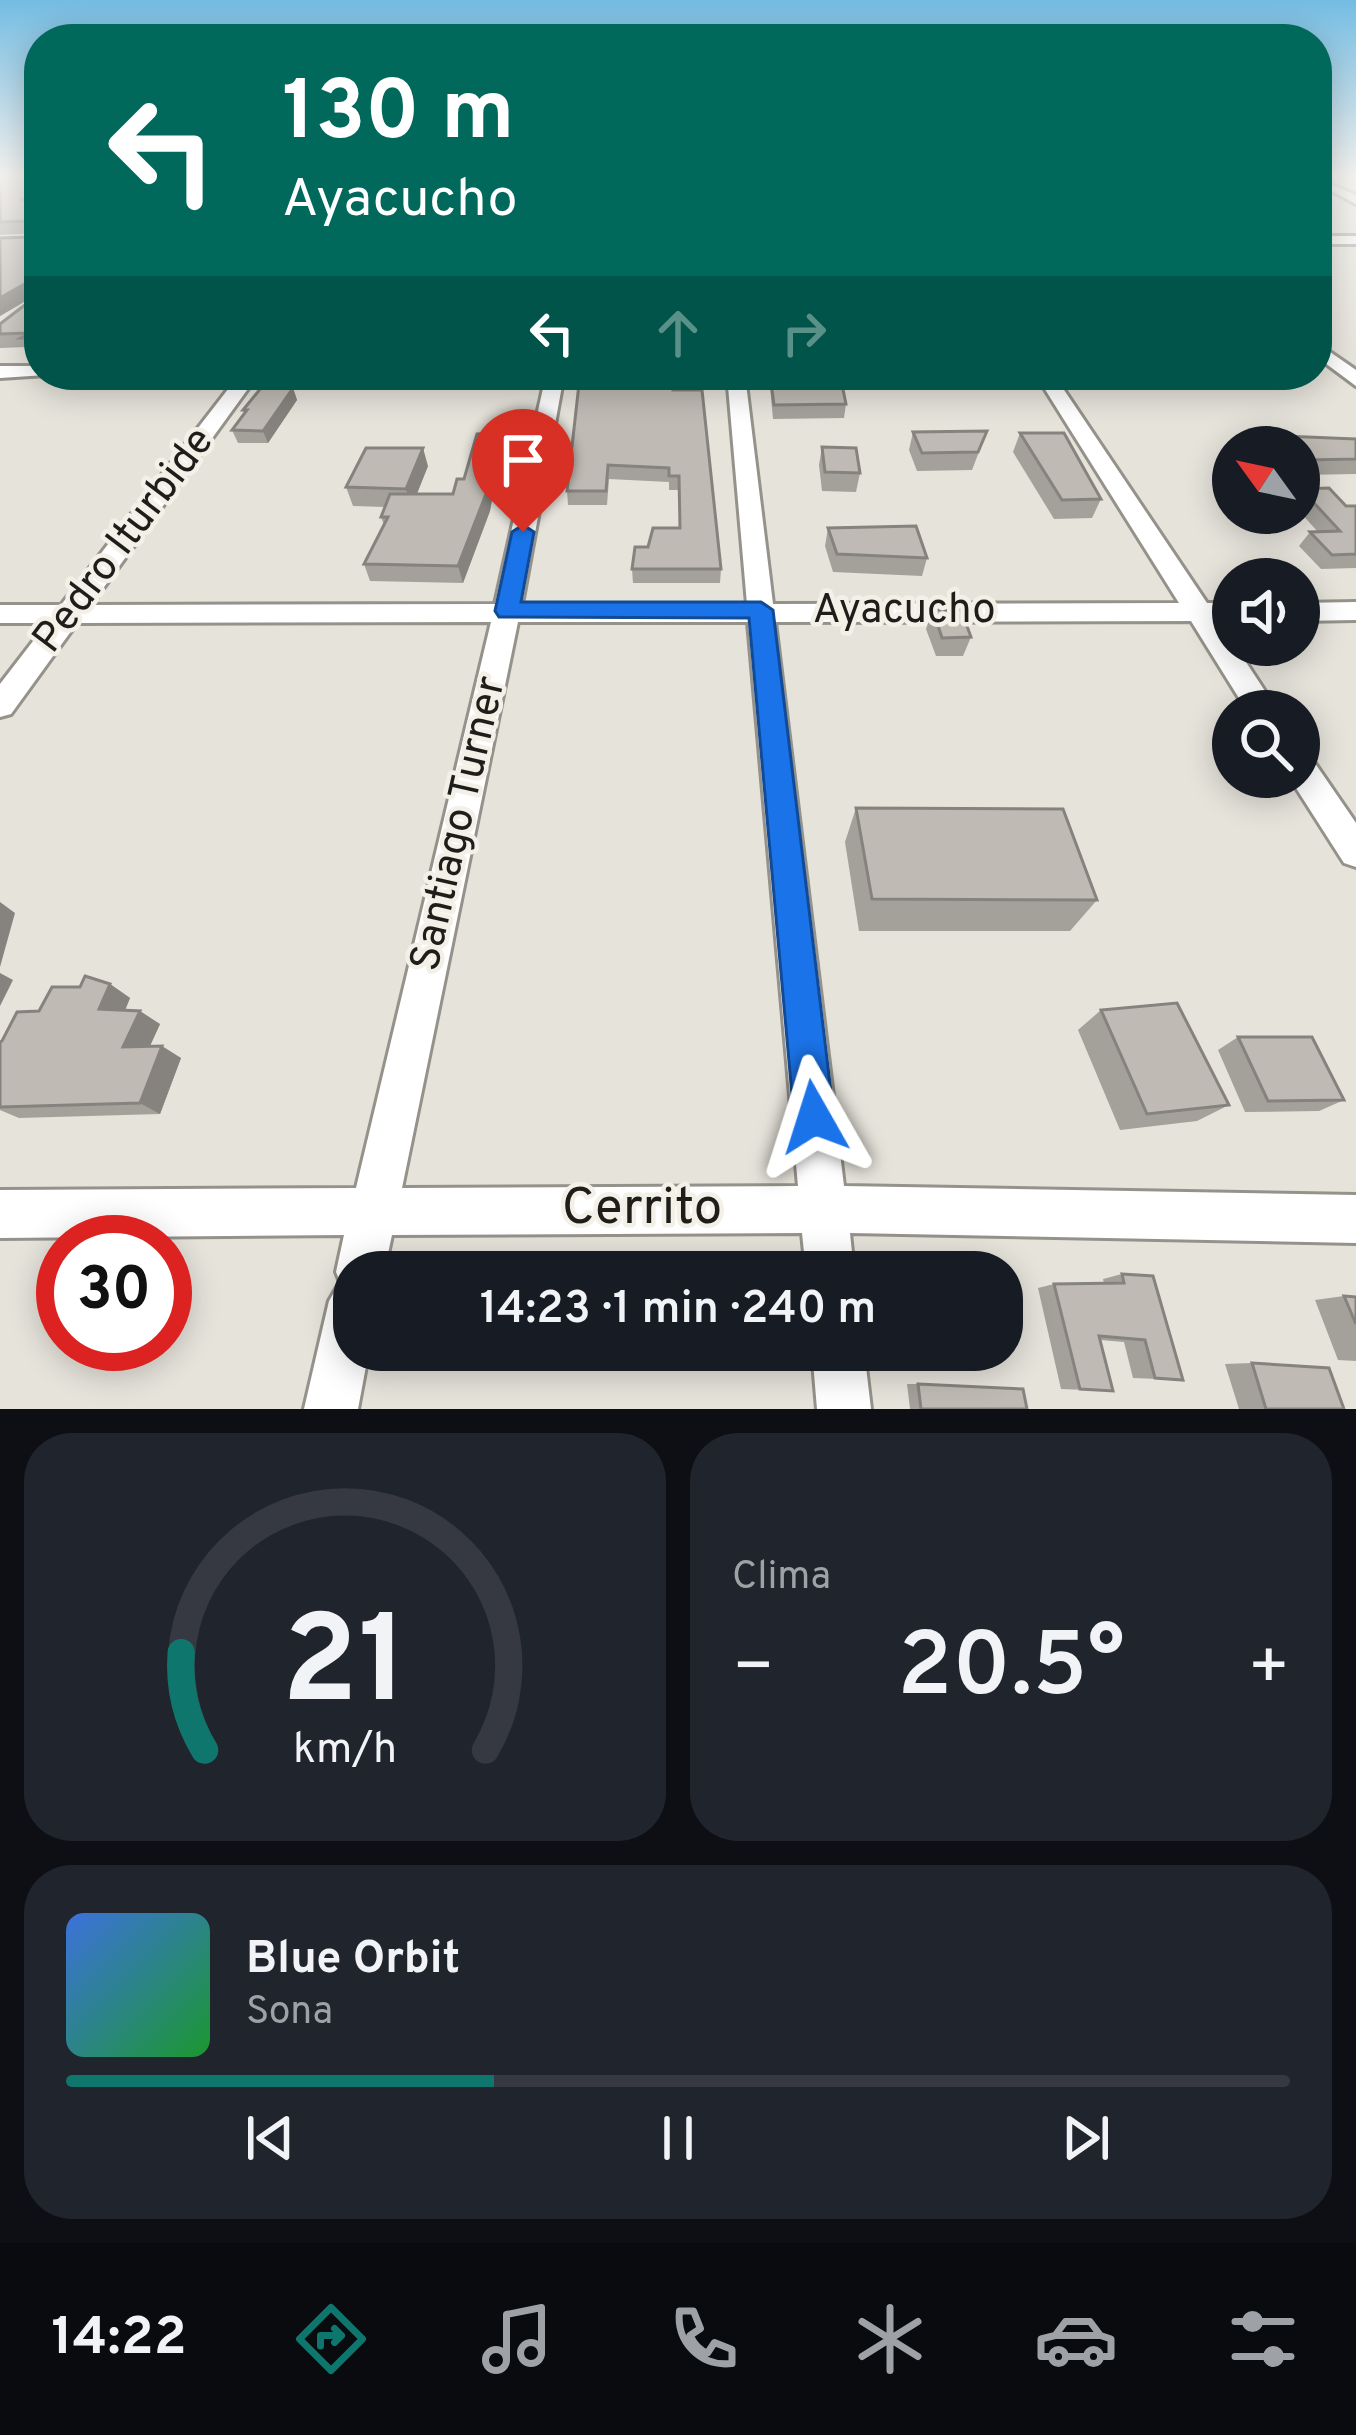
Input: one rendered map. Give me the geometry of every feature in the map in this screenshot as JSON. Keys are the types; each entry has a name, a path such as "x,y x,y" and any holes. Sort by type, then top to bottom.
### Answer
{"street":[{"name":"Pedro Iturbide","path":"0,706 238,390"},
{"name":"Santiago Turner","path":"364,1251 552,390"},
{"path":"738,390 828,1251"},
{"path":"1055,390 1249,690"},
{"path":"1320,612 1356,611"},
{"name":"Ayacucho","path":"0,614 1212,613"},
{"path":"1320,797 1356,851"},
{"name":"Cerrito","path":"0,1214 823,1209 1356,1219"},
{"path":"331,1409 339,1371"},
{"path":"840,1371 844,1409"}],"building":[{"path":"0,244 24,244 24,284 0,298"},
{"path":"24,306 24,333 0,334 0,324"},
{"path":"259,390 292,390 263,431 232,430 247,410 243,410"},
{"path":"578,390 702,390 721,569 632,569 635,547 648,547 653,528 680,528 679,476 669,476 669,468 608,465 606,491 567,491"},
{"path":"772,390 843,390 846,404 774,405"},
{"path":"987,431 978,452 922,453 913,432"},
{"path":"498,433 486,494 458,566 364,564 388,517 381,517 390,494 453,494 457,479 464,479 477,434"},
{"path":"1020,433 1064,433 1101,499 1062,500"},
{"path":"1320,438 1356,439 1356,459 1320,460"},
{"path":"822,447 856,448 860,473 825,472"},
{"path":"366,448 423,448 406,489 346,487"},
{"path":"1320,488 1329,488 1346,506 1356,506 1356,554 1332,555 1312,534 1340,531 1320,509"},
{"path":"916,526 927,558 837,554 828,528"},
{"path":"933,610 961,610 971,637 942,638"},
{"path":"856,808 1063,809 1097,900 872,899"},
{"path":"85,976 110,984 99,1009 140,1011 123,1047 162,1046 140,1103 0,1107 0,1042 17,1012 39,1011 52,987 80,987"},
{"path":"1177,1003 1229,1105 1147,1114 1101,1010"},
{"path":"1238,1037 1312,1037 1344,1100 1268,1101"},
{"path":"1122,1274 1153,1276 1183,1380 1155,1378 1145,1340 1099,1336 1113,1391 1080,1389 1054,1284 1124,1283"},
{"path":"1344,1296 1356,1297 1356,1324"},
{"path":"1252,1363 1329,1368 1344,1409 1266,1409"},
{"path":"918,1384 1023,1389 1027,1409 921,1409"}],"route":[{"path":"523,532 507,611 761,610 814,1117"}]}
